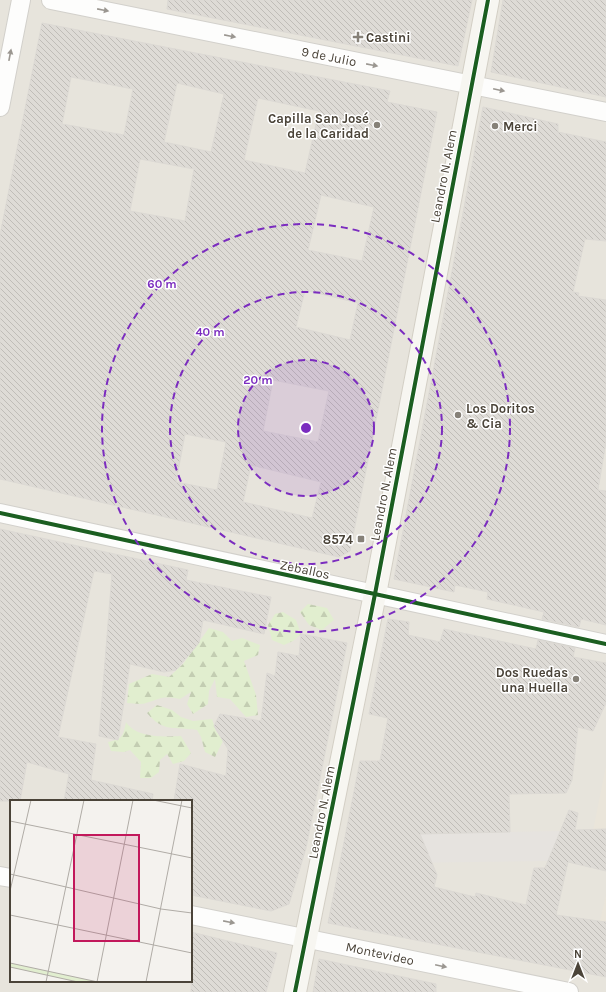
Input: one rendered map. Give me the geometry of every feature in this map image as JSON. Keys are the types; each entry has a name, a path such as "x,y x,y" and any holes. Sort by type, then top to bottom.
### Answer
{"main road":[{"name":"Leandro N. Alem","path":"296,992 375,594 488,0"}],"street":[{"path":"0,107 21,0"},
{"name":"9 de Julio","path":"51,0 606,112"},
{"name":"Zeballos","path":"0,513 606,644"},
{"path":"0,876 10,878"},
{"name":"Montevideo","path":"192,915 569,992"}],"shaded area":[{"path":"0,0 606,0 606,992 0,992"},
{"path":"606,766 606,871 586,866"},
{"path":"561,831 548,861 397,863 370,835"},
{"path":"606,895 606,922 600,921"}],"green space":[{"path":"308,604 327,608 334,620 322,630 309,625 300,612"},
{"path":"283,612 296,620 301,634 293,641 284,645 272,640 268,625 275,614"},
{"path":"209,628 223,632 232,641 242,638 260,645 258,655 244,661 256,695 258,715 246,717 230,699 217,697 215,679 209,691 208,704 193,714 187,704 191,692 180,699 165,698 144,704 127,703 129,684 152,674 169,677 183,664"},
{"path":"157,705 172,710 181,717 193,721 212,719 216,731 223,741 215,757 205,752 201,737 197,730 169,728 159,724 153,719 147,713"},
{"path":"126,722 136,731 143,734 181,736 191,753 184,761 173,764 167,754 160,760 159,772 151,778 140,778 141,762 130,750 124,752 111,751 108,742 117,740 122,736"}],"building":[{"path":"168,0 472,0 458,66 167,9"},
{"path":"503,0 606,0 606,97 491,72"},
{"path":"42,23 390,91 387,102 437,112 350,551 339,557 0,479 0,235","holes":["71,77 133,89 124,135 62,124","177,83 224,94 211,152 164,142","258,98 319,111 305,173 244,160","140,159 194,169 185,221 130,211","321,195 374,207 362,261 308,250","305,290 358,303 350,340 296,327","273,380 329,391 318,442 263,431","185,434 226,442 217,490 176,482","251,465 321,482 312,518 243,502"]},
{"path":"483,107 558,124 558,132 606,142 606,241 585,239 573,292 579,293 578,296 606,300 606,442 598,490 606,491 606,625 581,619 579,627 542,619 544,612 487,599 488,592 455,585 454,592 394,579"},
{"path":"0,529 188,570 186,580 271,597 264,634 203,620 199,643 176,670 164,672 130,664 118,740 99,736 112,574 94,571 58,737 96,744 91,780 153,794 152,800 64,800 69,774 27,762 20,800 0,801"},
{"path":"388,619 409,622 408,635 440,642 444,629 536,649 538,640 575,648 573,657 606,663 606,703 593,731 578,727 572,780 566,793 509,794 510,832 420,834 437,875 434,887 475,897 476,893 526,905 534,868 545,868 569,810 578,813 575,830 606,829 606,871 568,862 556,915 606,922 606,977 328,923 360,761 380,761 388,718 369,714"},
{"path":"301,634 347,643 306,848 289,904 271,911 192,895 192,800 174,800 180,764 226,776 228,749 214,726 220,714 261,721 267,673 275,676 278,652 299,656"},
{"path":"192,932 277,953 266,992 191,992"},
{"path":"319,959 436,984 436,992 313,992"}],"cycle path":[{"path":"295,992 375,594 488,0"},
{"path":"0,513 606,644"}],"place":[{"name":"Castini","path":"358,37"},
{"name":"Capilla San José de la Caridad","path":"377,125"},
{"name":"Merci","path":"495,126"},
{"name":"Los Doritos & Cia","path":"458,415"},
{"name":"8574","path":"361,539"},
{"name":"Dos Ruedas una Huella","path":"576,679"}]}
